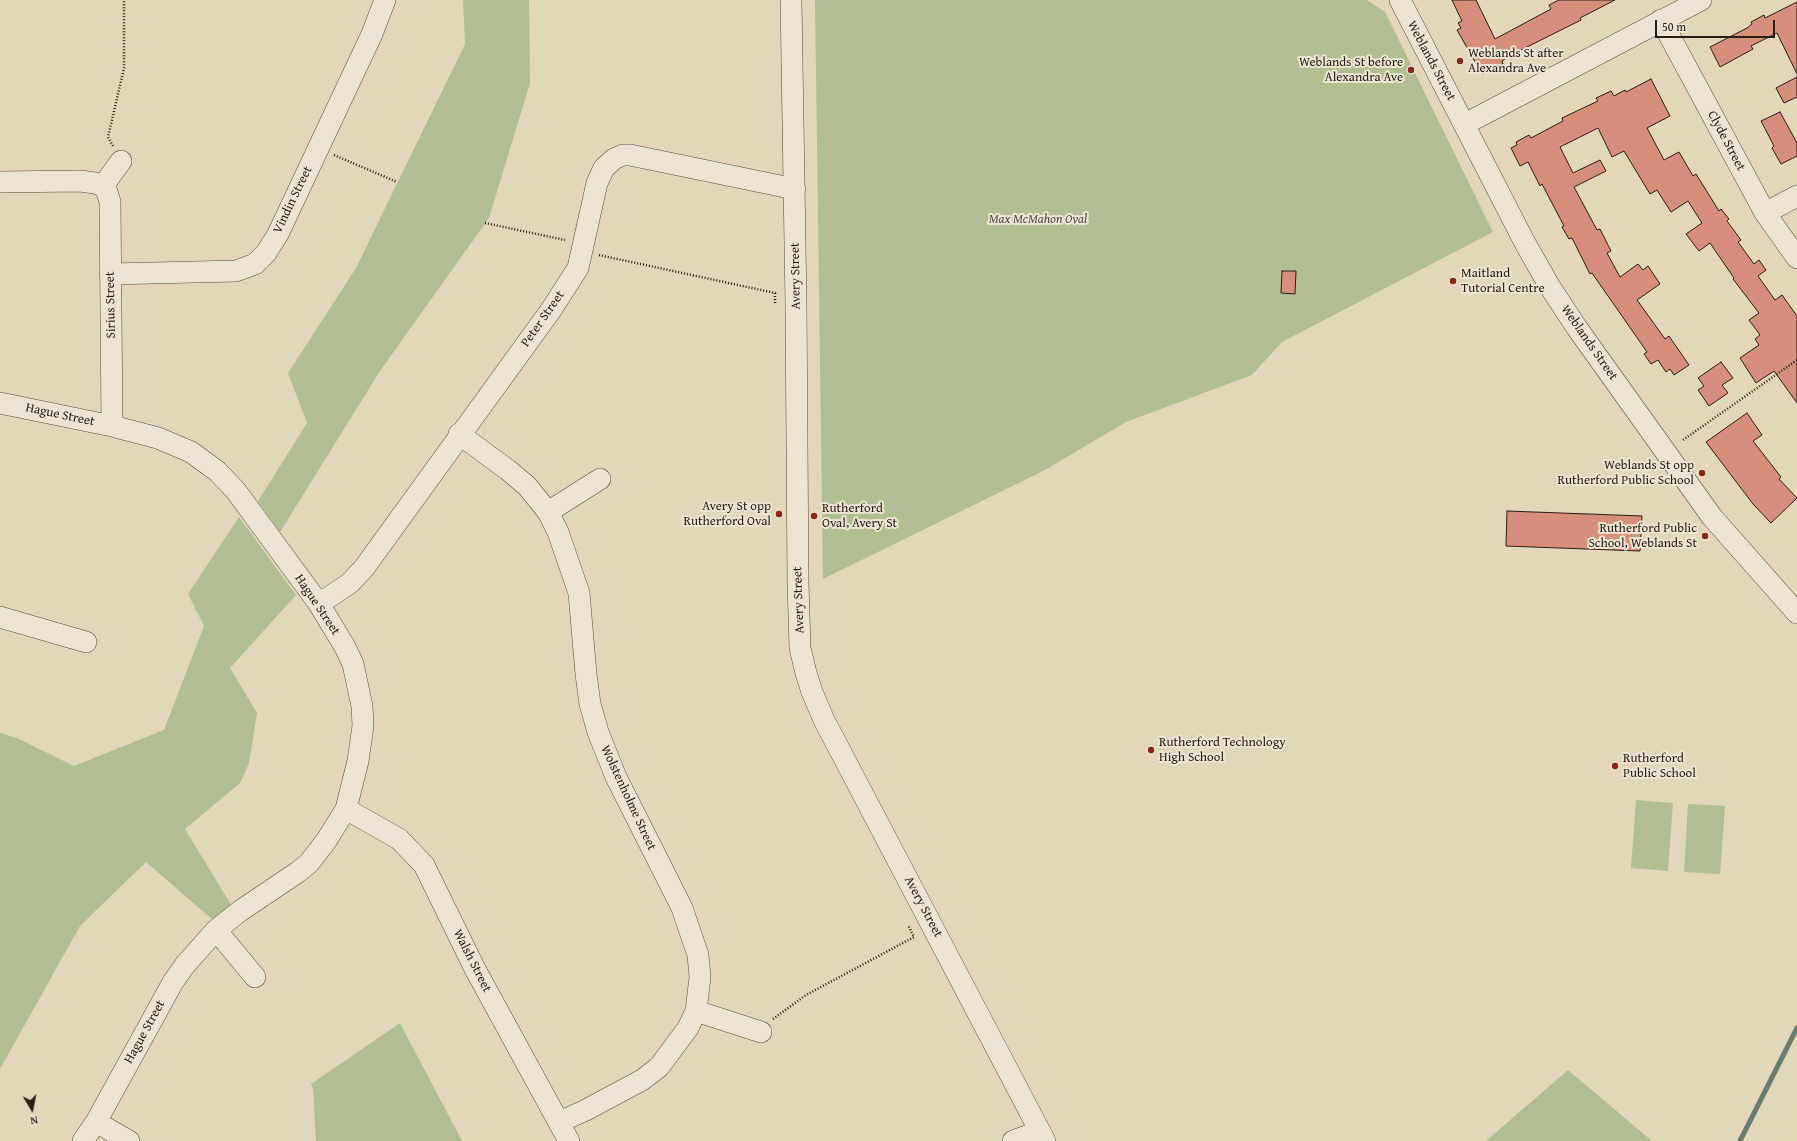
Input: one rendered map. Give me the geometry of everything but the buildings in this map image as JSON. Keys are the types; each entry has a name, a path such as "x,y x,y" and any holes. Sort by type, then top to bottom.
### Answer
{"street":[{"name":"Vindin Street","path":"110,274 236,271 255,264 266,253 278,234 372,34 385,0"},
{"name":"Avery Street","path":"791,0 795,189 798,582 800,648 812,692 824,720 1042,1136"},
{"path":"1465,124 1701,0"},
{"name":"Weblands Street","path":"1399,1 1550,287 1577,328 1723,531 1797,613"},
{"name":"Clyde Street","path":"1661,20 1765,213 1797,258"},
{"name":"Peter Street","path":"319,604 350,582 364,568 459,434 551,310 578,268 597,183 604,168 614,159 623,155 638,157 795,189"},
{"path":"0,182 80,180 103,186 121,161"},
{"name":"Sirius Street","path":"103,186 107,192 110,202 112,426"},
{"path":"1765,213 1797,196"},
{"name":"Hague Street","path":"0,403 112,426 158,438 191,452 217,471 236,491 319,604 345,647 353,664 362,706 362,726 358,761 346,809 326,841 309,863 287,880 240,911 216,930 185,965 173,982 96,1122 82,1141"},
{"name":"Wolstenholme Street","path":"459,434 508,470 526,486 548,512 558,532 579,593 590,704 598,732 616,778 682,908 698,955 700,977 696,1011 688,1028 659,1067 642,1080 584,1111 559,1122"},
{"path":"548,512 600,479"},
{"path":"0,618 86,642"},
{"name":"Walsh Street","path":"346,809 399,838 424,864 475,969 569,1141"},
{"path":"216,930 255,977"},
{"path":"696,1011 761,1032"},
{"path":"96,1122 129,1141"},
{"path":"1013,1141 1042,1136"}],"path":[{"path":"121,161 108,136 124,68 124,0"},
{"path":"318,148 397,182"},
{"path":"485,223 583,248 775,293 775,303"},
{"path":"1683,440 1797,360"},
{"path":"761,1032 778,1015 806,995 914,937 908,925"}],"green space":[{"path":"463,0 529,0 530,83 489,218 380,371 280,532 258,501 307,423 288,373 356,268 465,44"},
{"name":"Max McMahon Oval","path":"815,0 1367,0 1385,12 1493,232 1282,342 1252,375 1126,422 1045,470 823,579"},
{"path":"239,517 296,595 230,668 257,713 249,763 240,783 185,829 233,908 214,921 146,862 80,926 0,1069 0,733 17,738 74,766 164,730 204,626 188,594"},
{"path":"1636,800 1673,803 1668,871 1631,868"},
{"path":"1688,804 1725,806 1720,874 1684,872"},
{"path":"400,1023 462,1141 316,1141 313,1089 311,1084"},
{"path":"1568,1070 1652,1141 1486,1141"}],"waterway":[{"path":"1740,1141 1797,1028"}],"place":[{"name":"Weblands St after Alexandra Ave","path":"1460,61"},
{"name":"Weblands St before Alexandra Ave","path":"1411,70"},
{"name":"Maitland Tutorial Centre","path":"1453,281"},
{"name":"Weblands St opp Rutherford Public School","path":"1702,473"},
{"name":"Avery St opp Rutherford Oval","path":"779,514"},
{"name":"Rutherford Oval, Avery St","path":"814,516"},
{"name":"Rutherford Public School, Weblands St","path":"1705,536"},
{"name":"Rutherford Technology High School","path":"1151,750"},
{"name":"Rutherford Public School","path":"1615,766"}]}
